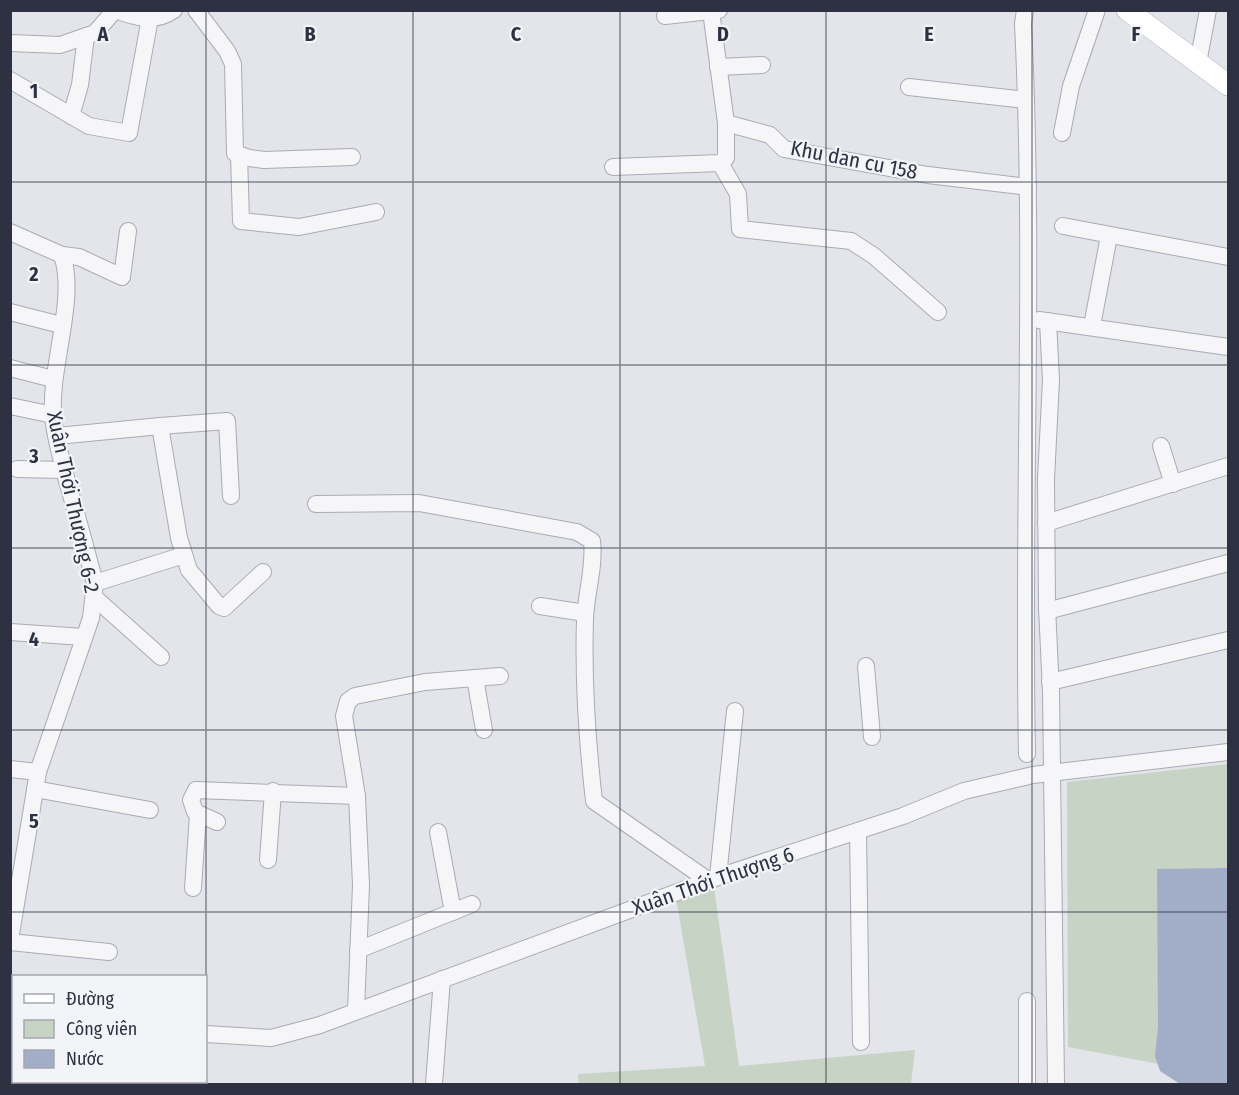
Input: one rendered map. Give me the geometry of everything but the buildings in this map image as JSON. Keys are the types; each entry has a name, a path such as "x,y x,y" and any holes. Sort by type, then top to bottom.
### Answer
{"main road":[{"path":"1127,10 1228,85"}],"street":[{"path":"10,44 60,45 95,33 115,10 137,19 164,17 174,10"},
{"path":"196,10 227,51 232,64 234,148 239,155 241,220 299,227 376,213"},
{"path":"665,15 718,10"},
{"path":"1025,10 1023,24 1029,319 1024,616 1027,754"},
{"path":"1062,133 1071,86 1097,10"},
{"path":"1198,63 1208,10"},
{"path":"613,167 720,163 726,158 726,123 711,11"},
{"path":"10,80 89,126 129,133 150,18"},
{"path":"71,116 81,85 86,36"},
{"path":"718,68 762,65"},
{"path":"909,87 1026,100"},
{"name":"Khu dan cu 158","path":"726,123 770,135 784,148 928,174 1028,187"},
{"path":"239,155 264,159 352,157"},
{"path":"720,163 738,194 740,229 851,241 874,256 938,312"},
{"path":"1063,226 1228,257"},
{"path":"10,232 62,255 79,257 122,277 128,231"},
{"path":"1092,326 1109,236"},
{"name":"Xuân Thới Thượng 6-2","path":"10,941 37,780 84,637 95,591 52,416 53,379 67,268 62,255"},
{"path":"10,312 61,325"},
{"path":"1029,319 1092,326 1228,347"},
{"path":"1048,321 1051,380 1046,523 1056,1084"},
{"path":"10,368 53,379"},
{"path":"10,406 52,416"},
{"path":"57,436 226,421 231,496"},
{"path":"160,426 184,555 189,570 219,606 224,608 263,572"},
{"path":"1161,446 1173,484"},
{"path":"1046,523 1228,466"},
{"path":"17,469 64,470"},
{"path":"316,504 419,503 577,532 592,541 594,554 585,613 583,694 594,801 713,879 735,711"},
{"path":"161,657 95,591 184,555"},
{"path":"1047,612 1228,563"},
{"path":"540,606 585,613"},
{"path":"10,632 84,637"},
{"path":"1050,682 1228,640"},
{"path":"866,666 872,737"},
{"path":"356,1011 361,885 357,796 344,716 348,701 355,696 425,682 500,676"},
{"path":"475,678 484,730"},
{"name":"Xuân Thới Thượng 6","path":"207,1034 271,1038 320,1025 713,879 858,831 964,791 1033,775 1228,752"},
{"path":"10,769 37,780 150,810"},
{"path":"193,888 198,814 191,800 196,790 273,791 357,796"},
{"path":"268,860 273,791"},
{"path":"198,814 217,822"},
{"path":"858,831 861,1042"},
{"path":"438,832 453,912"},
{"path":"358,950 472,904"},
{"path":"10,941 109,952"},
{"path":"434,1084 442,979"},
{"path":"1027,1001 1027,1084"}],"green space":[{"path":"1228,764 1228,1077 1068,1047 1067,782"},
{"path":"714,887 739,1066 915,1050 911,1084 579,1084 578,1074 705,1066 676,898"}],"water":[{"path":"1228,868 1228,1084 1180,1084 1160,1071 1155,1056 1158,1027 1157,869"}]}
